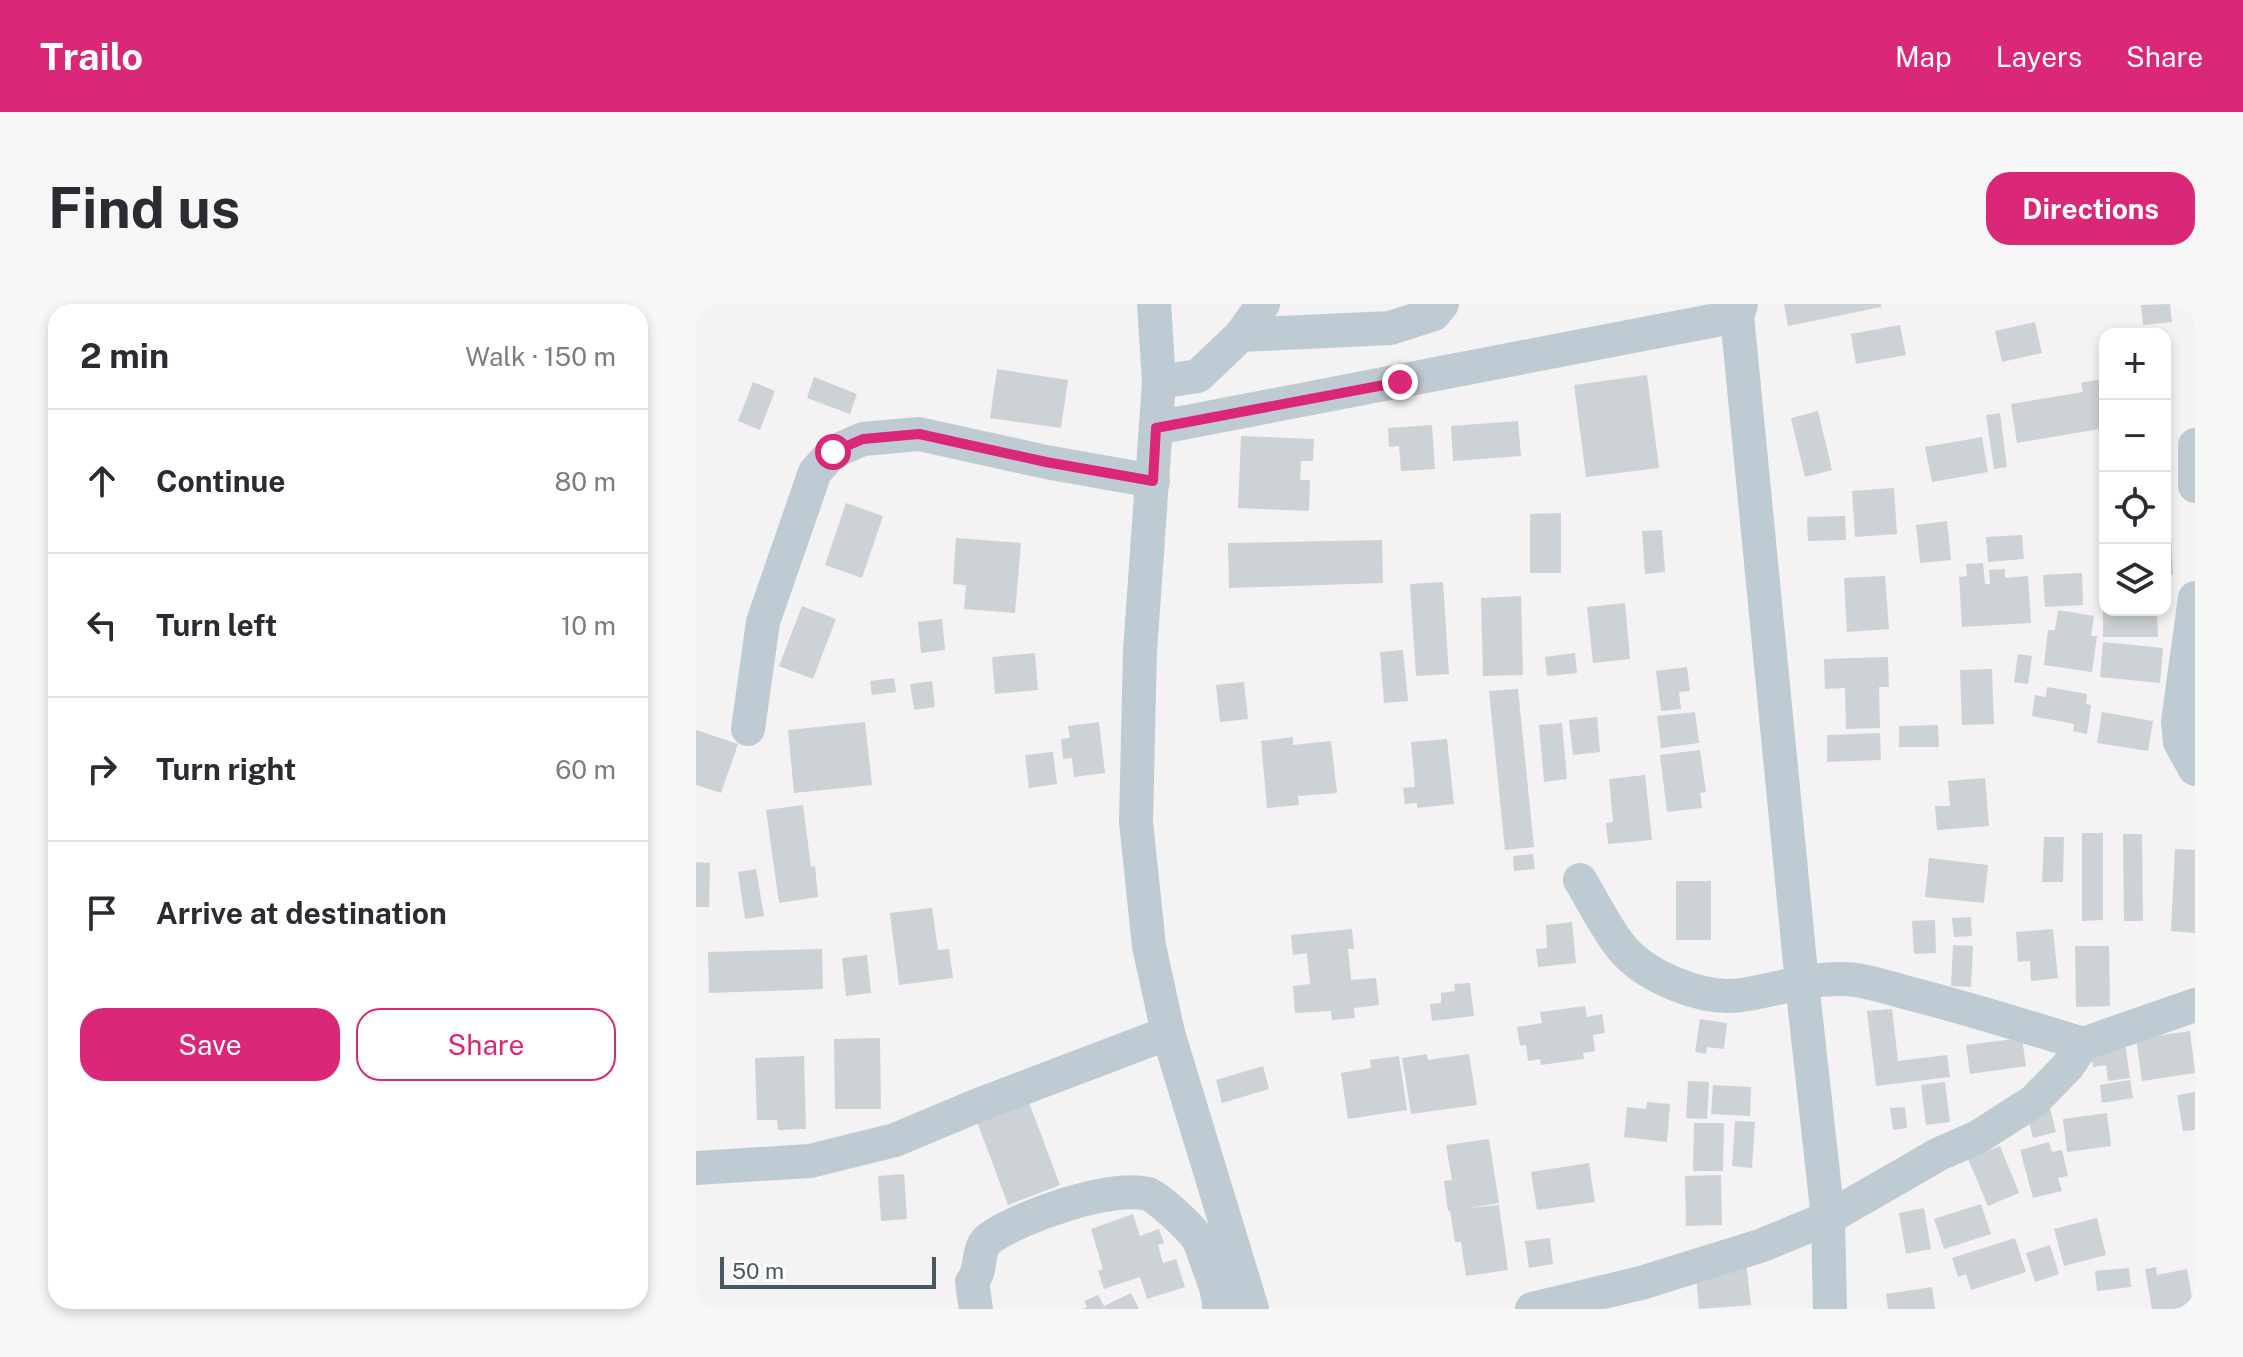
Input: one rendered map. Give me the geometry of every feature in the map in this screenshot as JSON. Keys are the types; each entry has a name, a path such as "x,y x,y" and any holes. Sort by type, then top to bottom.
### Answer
{"street":[{"path":"1154,304 1159,382 1140,651 1136,822 1149,946 1168,1033 1252,1309"},
{"path":"1159,382 1198,376 1241,335 1263,304"},
{"path":"1241,335 1390,328 1434,314 1442,304"},
{"path":"1156,428 1739,310 1802,983 1828,1218 1830,1309"},
{"path":"748,729 763,622 815,472 833,452 863,439 919,434 1046,462 1153,481"},
{"path":"2195,445 2195,486"},
{"path":"2195,598 2178,722 2180,742 2195,769"},
{"path":"1580,880 1622,947 1643,967 1696,992 1719,997 1739,996 1802,983 1844,979 1970,1008 2083,1044"},
{"path":"1532,1309 1641,1283 1760,1246 1828,1218 1939,1154 1978,1137 2034,1101 2068,1066 2083,1044 2195,1005"},
{"path":"696,1168 810,1161 895,1140 1168,1033"},
{"path":"976,1309 972,1282 979,1274 980,1251 987,1239 1049,1208 1126,1192 1159,1199 1199,1239 1220,1298 1219,1309"}],"building":[{"path":"1784,304 1881,304 1881,307 1788,326"},
{"path":"2170,304 2172,322 2143,325 2141,305"},
{"path":"2035,322 2042,353 2002,362 1995,331"},
{"path":"1900,325 1906,355 1856,364 1851,334"},
{"path":"997,369 1068,380 1061,428 990,418"},
{"path":"1647,375 1659,468 1586,477 1574,385"},
{"path":"814,377 857,394 850,414 807,398"},
{"path":"2099,380 2099,429 2017,443 2011,404 2083,392 2081,383"},
{"path":"753,382 775,391 760,430 738,421"},
{"path":"1818,411 1832,470 1805,477 1791,418"},
{"path":"2000,413 2007,467 1994,469 1986,415"},
{"path":"1518,421 1521,456 1453,461 1451,426"},
{"path":"1432,425 1435,469 1401,471 1399,446 1389,447 1388,428"},
{"path":"1241,436 1314,439 1313,461 1301,461 1300,480 1310,480 1309,511 1238,508"},
{"path":"1982,437 1988,472 1932,482 1925,447"},
{"path":"1894,488 1897,534 1855,537 1852,491"},
{"path":"846,503 883,516 862,578 825,565"},
{"path":"1561,513 1561,573 1530,573 1530,514"},
{"path":"1845,516 1846,540 1808,541 1807,517"},
{"path":"1947,521 1951,560 1920,563 1916,525"},
{"path":"1662,530 1665,572 1645,574 1642,531"},
{"path":"2022,535 2024,559 1988,562 1986,537"},
{"path":"956,538 1021,543 1015,613 964,609 966,585 953,584"},
{"path":"1382,540 1383,583 1229,588 1228,543"},
{"path":"1983,563 1985,584 1990,584 1989,570 2005,569 2005,578 2028,576 2031,623 1962,627 1959,577 1967,576 1966,564"},
{"path":"2082,573 2083,605 2045,607 2043,575"},
{"path":"1885,576 1889,629 1847,632 1844,578"},
{"path":"1443,582 1449,674 1416,676 1410,584"},
{"path":"1521,596 1523,675 1483,676 1481,598"},
{"path":"1625,603 1630,659 1593,663 1587,607"},
{"path":"802,606 836,619 813,679 779,666"},
{"path":"2058,610 2094,616 2091,636 2097,636 2092,672 2044,665 2048,630 2055,630"},
{"path":"2103,616 2157,616 2158,637 2103,637"},
{"path":"942,619 945,650 921,653 918,622"},
{"path":"2103,642 2163,648 2160,683 2100,677"},
{"path":"1403,650 1408,701 1384,703 1380,652"},
{"path":"1035,653 1038,690 995,694 992,657"},
{"path":"1575,653 1577,673 1547,676 1545,657"},
{"path":"2018,654 2032,656 2028,684 2014,682"},
{"path":"1888,657 1889,687 1879,687 1880,728 1846,729 1845,688 1825,689 1824,659"},
{"path":"1687,667 1690,691 1679,692 1681,709 1661,711 1656,671"},
{"path":"1992,669 1994,724 1962,725 1960,670"},
{"path":"894,678 896,692 872,695 870,681"},
{"path":"932,681 935,707 914,710 910,684"},
{"path":"1244,682 1248,719 1220,722 1216,685"},
{"path":"2047,687 2087,694 2086,704 2091,705 2087,734 2073,731 2074,724 2032,716 2035,695 2046,697"},
{"path":"1518,689 1534,847 1505,850 1489,691"},
{"path":"1695,712 1699,743 1661,748 1657,716"},
{"path":"2102,712 2153,721 2148,751 2097,743"},
{"path":"1597,717 1600,752 1573,755 1569,720"},
{"path":"865,722 872,785 794,793 788,730"},
{"path":"1099,722 1105,773 1074,777 1072,758 1063,759 1061,739 1070,738 1068,726"},
{"path":"1562,723 1567,779 1544,782 1539,725"},
{"path":"1938,725 1939,747 1899,747 1899,726"},
{"path":"696,730 738,744 721,793 696,785"},
{"path":"1880,733 1881,760 1827,762 1827,735"},
{"path":"1293,737 1293,745 1331,741 1337,793 1298,796 1299,805 1267,808 1261,741"},
{"path":"1447,739 1454,804 1417,808 1417,803 1405,804 1403,788 1415,787 1411,742"},
{"path":"1700,750 1706,792 1700,793 1702,808 1667,812 1660,755"},
{"path":"1053,752 1057,784 1029,788 1025,755"},
{"path":"1645,775 1652,840 1608,844 1606,823 1613,822 1609,779"},
{"path":"1985,778 1989,826 1937,830 1935,806 1950,806 1948,781"},
{"path":"803,805 818,897 779,903 766,810"},
{"path":"2082,833 2103,833 2103,920 2082,921"},
{"path":"2123,834 2142,834 2143,921 2124,921"},
{"path":"2044,837 2064,837 2063,882 2042,882"},
{"path":"2175,849 2195,850 2195,933 2171,931"},
{"path":"1533,854 1535,869 1514,871 1513,856"},
{"path":"1929,858 1988,865 1984,903 1925,897"},
{"path":"696,862 710,863 709,907 696,907"},
{"path":"756,869 764,916 745,919 738,872"},
{"path":"1676,881 1711,881 1711,940 1676,940"},
{"path":"932,908 938,950 949,949 953,978 899,985 890,913"},
{"path":"1971,917 1972,936 1954,937 1952,918"},
{"path":"1935,920 1936,953 1914,954 1912,921"},
{"path":"1572,922 1576,963 1538,967 1536,949 1547,948 1546,925"},
{"path":"1352,929 1354,949 1348,949 1351,980 1376,978 1379,1005 1354,1008 1355,1018 1332,1020 1331,1011 1295,1013 1293,986 1310,984 1307,953 1293,955 1291,935"},
{"path":"2053,929 2058,978 2031,981 2030,961 2018,962 2016,932"},
{"path":"1953,945 1973,946 1971,987 1951,986"},
{"path":"2075,946 2109,946 2110,1006 2076,1007"},
{"path":"822,949 823,989 709,993 708,952"},
{"path":"867,955 871,993 846,996 842,958"},
{"path":"1470,983 1474,1016 1432,1021 1430,1004 1441,1003 1441,993 1455,991 1454,984"},
{"path":"1585,1006 1587,1017 1602,1014 1605,1033 1593,1035 1595,1051 1583,1053 1584,1059 1541,1065 1540,1059 1528,1061 1526,1045 1520,1046 1517,1027 1542,1023 1540,1012"},
{"path":"1892,1009 1898,1061 1947,1055 1950,1077 1876,1086 1867,1011"},
{"path":"1700,1019 1727,1023 1724,1049 1707,1047 1706,1054 1695,1052"},
{"path":"2190,1031 2195,1073 2142,1081 2136,1039"},
{"path":"880,1038 881,1109 835,1109 834,1039"},
{"path":"2022,1038 2026,1066 1970,1074 1966,1045"},
{"path":"2125,1043 2130,1078 2108,1081 2106,1065 2093,1067 2090,1048"},
{"path":"1427,1054 1428,1060 1469,1054 1477,1105 1411,1114 1402,1058"},
{"path":"804,1056 806,1129 778,1130 777,1120 757,1120 755,1058"},
{"path":"1399,1056 1407,1110 1348,1119 1341,1073 1371,1068 1370,1060"},
{"path":"1263,1066 1269,1089 1222,1103 1216,1080"},
{"path":"2130,1080 2133,1098 2102,1103 2100,1085"},
{"path":"1688,1081 1709,1082 1707,1119 1686,1118"},
{"path":"1945,1082 1950,1122 1926,1125 1921,1085"},
{"path":"1713,1085 1751,1087 1750,1116 1711,1114"},
{"path":"2195,1092 2195,1130 2183,1131 2177,1095"},
{"path":"1028,1100 1060,1185 1008,1205 976,1119"},
{"path":"1647,1102 1670,1104 1667,1142 1624,1137 1627,1107 1646,1109"},
{"path":"1905,1107 1907,1128 1893,1130 1890,1108"},
{"path":"2050,1108 2056,1132 2033,1138 2027,1115"},
{"path":"2107,1113 2111,1146 2067,1152 2063,1119"},
{"path":"1735,1121 1755,1122 1752,1168 1732,1166"},
{"path":"1694,1123 1724,1123 1723,1171 1693,1171"},
{"path":"1489,1139 1499,1203 1468,1208 1499,1205 1508,1270 1466,1276 1461,1242 1455,1242 1448,1211 1444,1181 1452,1180 1446,1145"},
{"path":"2049,1142 2052,1152 2062,1150 2068,1176 2058,1178 2062,1191 2033,1198 2020,1150"},
{"path":"2000,1146 2019,1193 1988,1206 1968,1159"},
{"path":"1589,1163 1595,1202 1537,1210 1531,1172"},
{"path":"904,1174 907,1219 881,1221 878,1176"},
{"path":"1721,1175 1722,1225 1686,1226 1685,1176"},
{"path":"1981,1204 1991,1234 1944,1249 1934,1219"},
{"path":"1924,1208 1931,1249 1906,1254 1899,1213"},
{"path":"1133,1214 1140,1236 1159,1229 1164,1243 1158,1245 1163,1263 1176,1259 1185,1287 1147,1299 1140,1277 1104,1289 1098,1271 1103,1269 1091,1229"},
{"path":"2097,1218 2106,1255 2064,1266 2054,1229"},
{"path":"1550,1238 1553,1264 1529,1268 1525,1241"},
{"path":"2015,1238 2026,1272 1971,1290 1966,1274 1958,1277 1952,1258"},
{"path":"2050,1245 2059,1274 2035,1282 2026,1253"},
{"path":"1746,1262 1751,1305 1699,1309 1695,1267"},
{"path":"2156,1267 2157,1275 2187,1269 2194,1309 2152,1309 2145,1269"},
{"path":"2129,1268 2131,1287 2097,1291 2095,1271"},
{"path":"1932,1287 1935,1309 1888,1309 1886,1294"},
{"path":"1131,1293 1139,1309 1082,1309 1087,1307 1084,1301 1098,1295 1104,1306"}],"route":[{"path":"833,452 863,439 919,434 1046,462 1153,481 1156,428 1400,382"}]}
